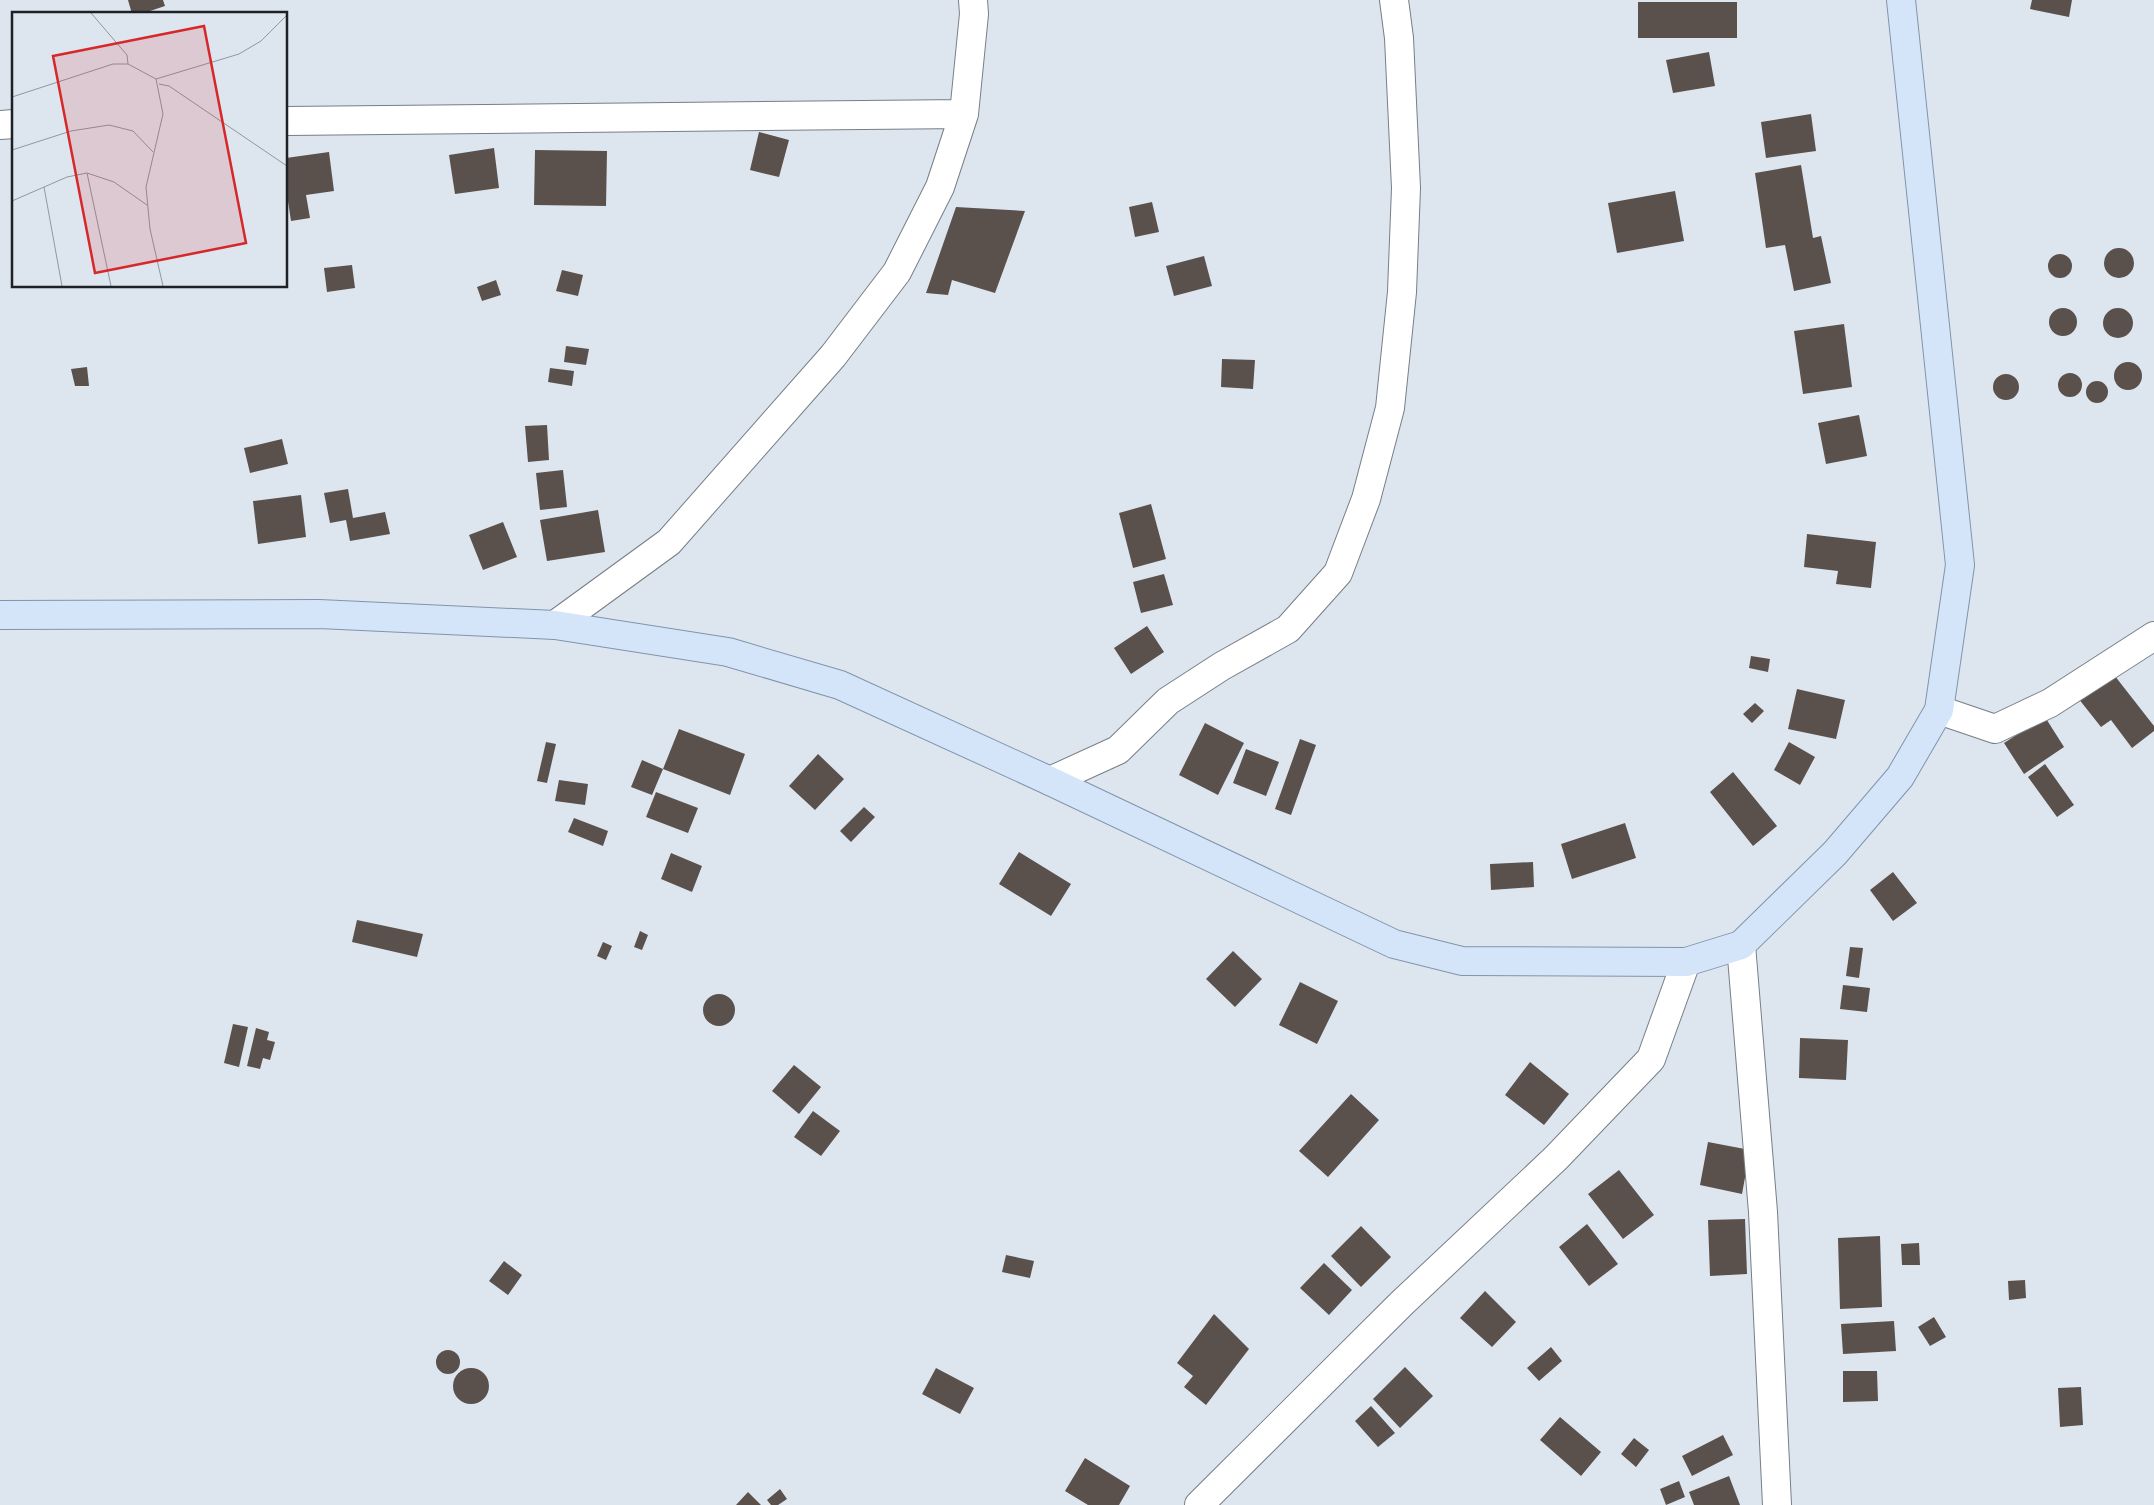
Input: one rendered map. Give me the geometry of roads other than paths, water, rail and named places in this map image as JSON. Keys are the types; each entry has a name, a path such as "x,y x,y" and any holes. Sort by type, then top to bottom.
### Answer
{"main road":[{"path":"0,615 319,614 555,626 728,652 840,685 1050,781 1394,944 1462,960 1686,962 1741,945 1835,853 1894,784 1939,710 1960,565 1901,0"}],"street":[{"path":"555,626 669,542 833,356 897,272 940,187 964,114 974,14 973,0"},
{"path":"1050,781 1118,750 1168,701 1222,666 1288,629 1338,573 1366,499 1390,408 1402,292 1406,188 1399,38 1394,0"},
{"path":"288,122 964,114"},
{"path":"1939,710 1995,728 2050,703 2154,636"},
{"path":"1741,945 1763,1212 1777,1505"},
{"path":"1200,1505 1402,1303 1556,1158 1652,1059 1686,962"}]}
